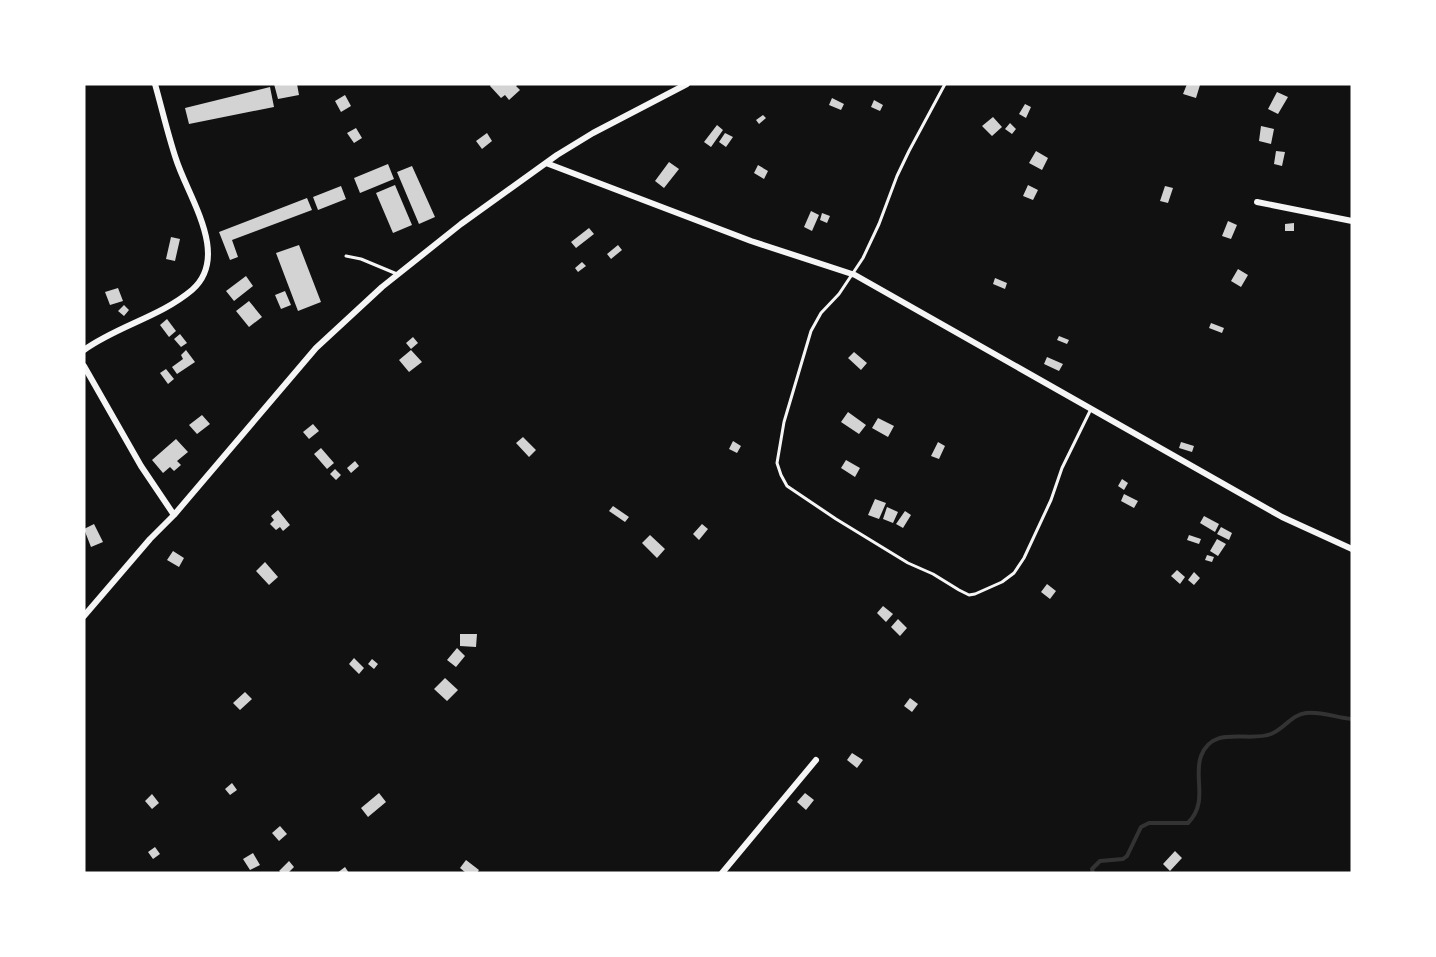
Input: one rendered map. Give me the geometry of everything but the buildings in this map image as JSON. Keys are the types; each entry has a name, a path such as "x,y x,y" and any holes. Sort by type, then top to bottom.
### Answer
{"street":[{"path":"84,350 100,338 168,305 191,291 204,277 208,255 206,235 176,161 155,84"},
{"path":"84,616 150,539 174,515 316,348 399,274 461,224 546,163 592,133 687,84"},
{"path":"546,163 751,241 852,274 1282,516 1352,549"},
{"path":"1257,202 1352,221"},
{"path":"84,366 141,466 174,515"},
{"path":"722,873 816,760"}],"lane":[{"path":"945,84 909,151 879,224 852,274 839,294 821,313 811,331 784,422 777,463 787,486 908,563 933,574 969,595 988,590 1014,573 1034,542 1062,468 1091,409"},
{"path":"346,256 399,274"}],"waterway":[{"path":"1093,873 1092,869 1100,861 1123,859 1127,856 1141,827 1149,823 1188,823 1198,807 1201,756 1214,740 1222,737 1252,737 1271,734 1296,716 1306,713 1352,719"}]}
